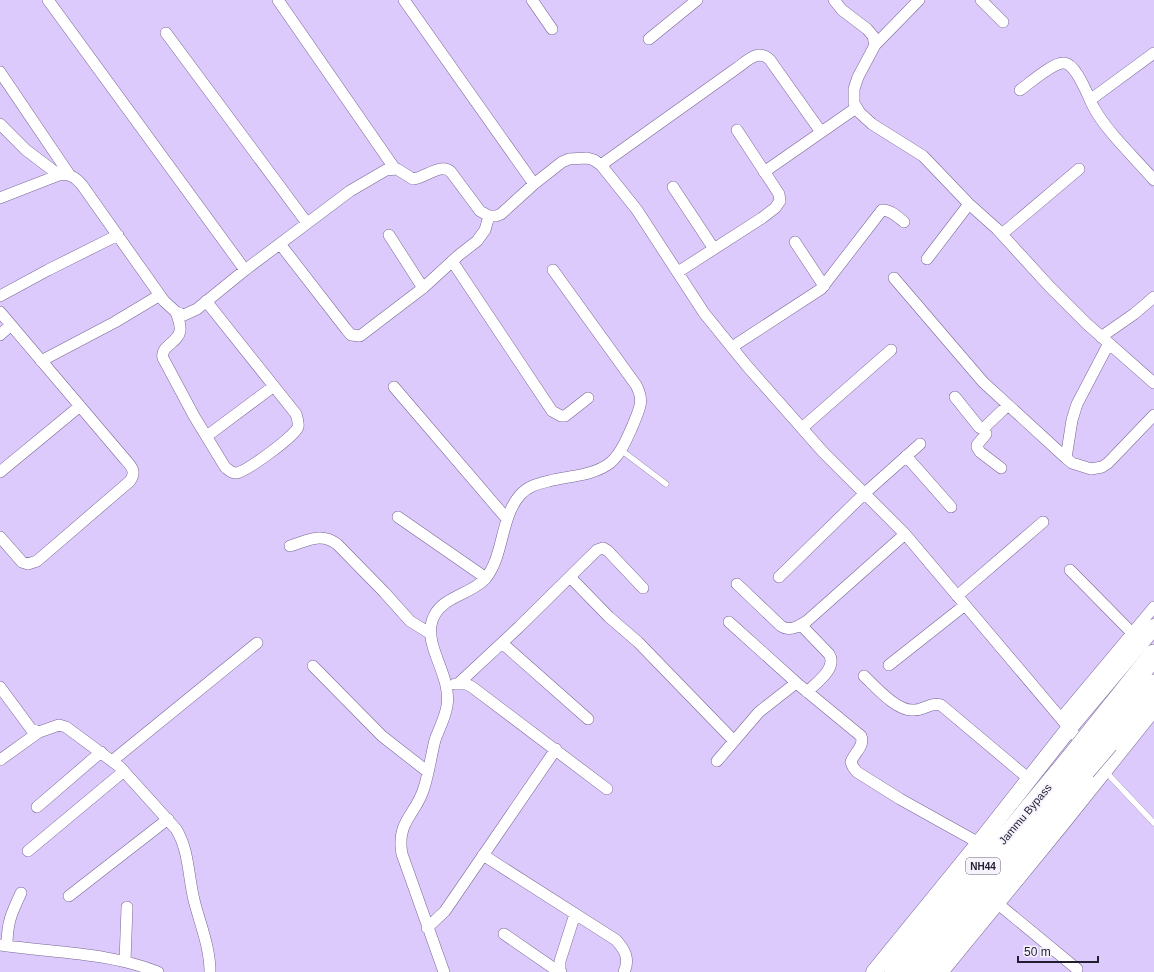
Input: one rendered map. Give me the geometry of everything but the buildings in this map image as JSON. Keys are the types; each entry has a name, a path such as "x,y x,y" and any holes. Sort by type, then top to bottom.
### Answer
{"highway":[{"name":"Jammu Bypass","path":"918,972 1087,766 1101,736 1154,655"},
{"name":"Jammu Bypass","path":"1101,736 1154,684"},
{"name":"Jammu Bypass","path":"895,972 1087,766"}],"street":[{"path":"48,0 245,270"},
{"path":"278,0 396,169 413,180 441,169 447,169 451,172 480,210 489,216 496,216 501,214 534,184 562,162 569,159 587,158 594,160 601,165 637,210 704,313 802,428 905,534 1065,723 1087,766"},
{"path":"404,0 534,184"},
{"path":"532,0 552,29"},
{"path":"648,39 697,0"},
{"path":"834,0 847,14 871,32 874,45"},
{"path":"919,0 884,37 874,45 858,77 854,89 854,103 856,108 872,124 923,156 969,204 1002,234 1049,286 1105,340 1154,383"},
{"path":"981,0 1003,22"},
{"path":"166,33 307,223"},
{"path":"1090,100 1154,53"},
{"path":"601,165 759,54 767,57 775,66 821,132"},
{"path":"1020,90 1052,67 1063,63 1068,65 1075,72 1094,109 1110,130 1154,180"},
{"path":"0,72 64,175"},
{"path":"764,172 856,108"},
{"path":"0,124 26,150 82,185 160,295 176,312 180,332 174,341 164,349 162,355 194,416 225,467 231,472 237,473 247,469 280,445 295,432 298,427 298,421 296,414 206,301"},
{"path":"678,272 766,216 780,201 779,194 737,130"},
{"path":"176,312 187,314 196,310 245,270 350,191 386,170 396,169"},
{"path":"1002,234 1079,169"},
{"path":"0,198 64,175"},
{"path":"673,187 714,249"},
{"path":"927,259 969,204"},
{"path":"732,347 815,294 824,286 882,210 890,212 904,222"},
{"path":"280,244 351,335 360,336 423,288 481,236 485,230 489,216"},
{"path":"0,296 118,235"},
{"path":"389,235 423,288"},
{"path":"796,242 824,286"},
{"path":"452,261 552,411 561,416 565,416 588,398"},
{"path":"444,972 427,928 402,854 400,843 402,830 405,823 420,798 424,788 438,729 447,705 447,687 431,634 432,621 441,605 473,589 486,578 492,568 507,519 519,496 531,486 590,472 602,468 610,463 621,450 628,437 641,404 639,391 553,270"},
{"path":"894,278 983,382 1072,463 1092,469 1102,467 1108,463 1154,416"},
{"path":"41,361 115,322 160,295"},
{"path":"1066,458 1072,420 1077,404 1105,340 1154,297"},
{"path":"0,312 134,472 130,481 36,561 28,564 22,562 0,538"},
{"path":"0,335 11,325"},
{"path":"802,428 891,350"},
{"path":"207,436 274,386"},
{"path":"394,387 507,519"},
{"path":"955,397 976,423 984,430"},
{"path":"1001,468 978,450 977,445 986,434 984,430 986,425 1008,405"},
{"path":"0,472 80,406"},
{"path":"780,577 865,494 920,444"},
{"path":"906,456 951,507"},
{"path":"398,517 486,578"},
{"path":"957,596 1043,522"},
{"path":"737,584 781,626 791,629 807,621 905,534"},
{"path":"290,546 320,537 331,539 384,592 410,622 431,634"},
{"path":"447,687 459,683 597,550 603,548 608,551 643,588"},
{"path":"1070,570 1132,633"},
{"path":"570,577 609,617 638,642 734,741"},
{"path":"889,665 965,605"},
{"path":"874,972 1029,779 1065,723 1132,633 1154,607"},
{"path":"729,622 796,683 860,736 862,740 861,745 851,762 857,772 900,799 979,843"},
{"path":"801,624 829,654 832,662 828,670 807,692"},
{"path":"1065,723 1154,627"},
{"path":"112,761 257,643"},
{"path":"502,643 588,719"},
{"path":"313,666 382,736 428,772"},
{"path":"864,676 896,704 903,708 915,710 930,705 941,705 1029,779"},
{"path":"459,683 472,687 607,789"},
{"path":"717,761 759,712 796,683"},
{"path":"0,687 31,729 40,732"},
{"path":"940,972 997,903 1087,766 1154,708"},
{"path":"0,760 40,732 58,725 66,727 101,752 124,771 168,819 181,837 187,853 191,888 210,960 210,972"},
{"path":"427,928 445,911 556,749"},
{"path":"37,807 101,752"},
{"path":"28,851 124,771"},
{"path":"69,896 168,819"},
{"path":"483,855 616,940 622,946 627,957 627,964 624,972"},
{"path":"21,893 4,919 3,945 79,953 125,961 158,972"},
{"path":"997,903 1077,969"},
{"path":"125,961 127,907"},
{"path":"560,972 560,961 575,914"},
{"path":"504,934 560,972"}],"lane":[{"path":"621,450 666,484"},
{"path":"1087,766 1154,823"}]}
